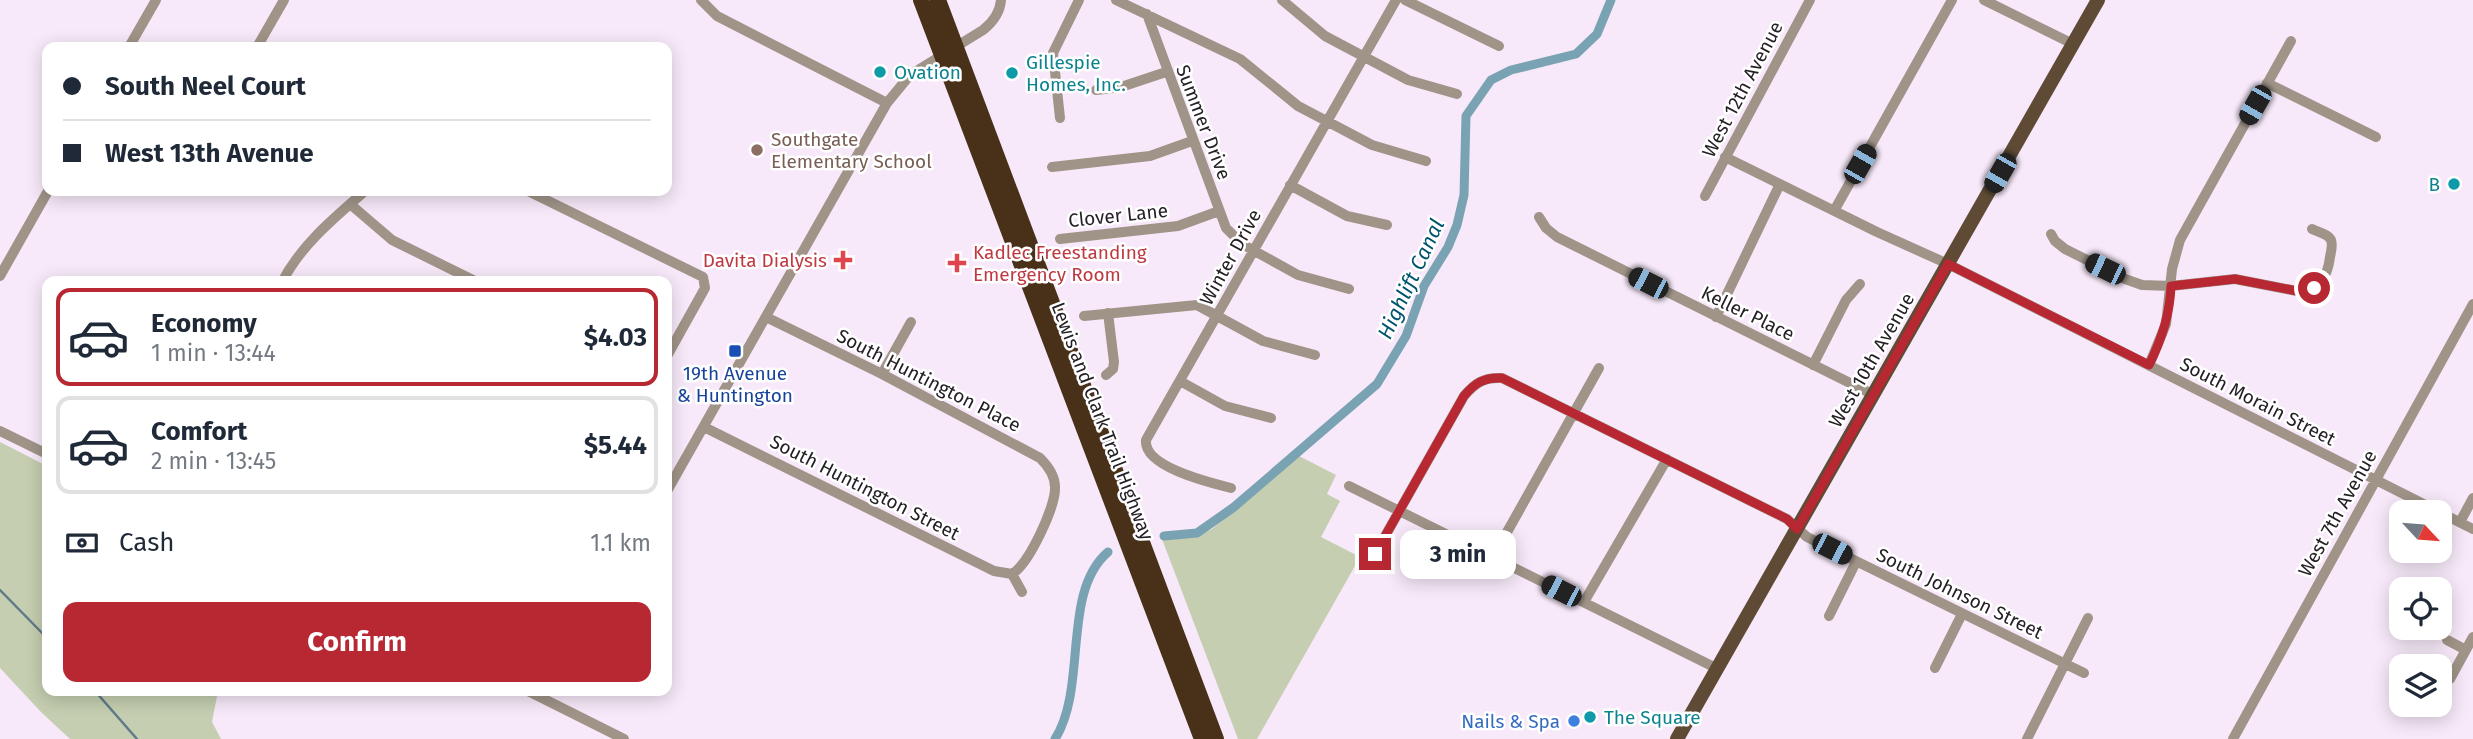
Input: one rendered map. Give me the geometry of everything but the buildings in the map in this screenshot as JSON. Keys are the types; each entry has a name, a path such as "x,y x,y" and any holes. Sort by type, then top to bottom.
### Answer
{"highway":[{"name":"Lewis and Clark Trail Highway","path":"921,0 1202,739"},
{"name":"Lewis and Clark Trail Highway","path":"938,0 1216,739"}],"main road":[{"name":"West 10th Avenue","path":"1677,739 2098,0"}],"street":[{"path":"132,42 156,0"},
{"path":"260,42 284,0"},
{"path":"701,0 717,16 887,103"},
{"path":"672,482 887,103 910,75 992,23 1001,0"},
{"path":"1060,118 1052,53 1079,0"},
{"path":"1116,0 1240,59 1298,106 1372,145 1426,161"},
{"path":"1282,0 1318,31 1408,80 1457,94"},
{"name":"Winter Drive","path":"1231,488 1189,478 1148,452 1146,440 1396,0"},
{"path":"1405,0 1499,46"},
{"name":"West 12th Avenue","path":"1704,195 1810,0"},
{"path":"1834,211 1952,0"},
{"path":"1983,0 2073,44"},
{"name":"Summer Drive","path":"1147,14 1166,72 1226,228 1233,237 1254,251 1298,275 1349,289"},
{"path":"2149,365 2166,324 2174,254 2180,240 2291,41"},
{"path":"1096,90 1121,88 1166,72"},
{"path":"2267,83 2376,137"},
{"path":"1052,167 1150,156 1192,141"},
{"name":"South Morain Street","path":"1725,157 1920,253 1948,264 2473,529"},
{"path":"1716,317 1780,184"},
{"path":"1290,185 1348,216 1387,225"},
{"path":"0,276 45,196"},
{"path":"286,276 309,242 359,196"},
{"path":"538,196 703,278 705,288 672,347"},
{"path":"350,204 392,240 465,276"},
{"name":"Clover Lane","path":"1060,239 1178,226 1219,211"},
{"name":"Keller Place","path":"1539,217 1546,228 1557,237 1874,395"},
{"path":"2051,234 2065,249 2125,279 2154,286 2235,279 2302,292 2319,285 2326,275 2332,246 2329,237 2312,229"},
{"path":"1813,365 1846,300 1860,285"},
{"name":"West 7th Avenue","path":"2233,739 2473,304"},
{"path":"1084,316 1198,305 1263,341 1315,355"},
{"path":"1106,375 1113,369 1114,362 1108,313"},
{"name":"South Huntington Place","path":"766,317 882,374 1040,458 1053,475 1055,493 1048,517 1024,564 1012,574"},
{"path":"882,374 911,322"},
{"path":"1493,557 1599,368"},
{"name":"South Johnson Street","path":"1399,510 1464,396 1473,385 1485,379 1502,378 1787,519 1807,537 1856,562 2084,673"},
{"path":"1180,381 1225,406 1271,418"},
{"name":"South Huntington Street","path":"704,426 994,571 1012,574"},
{"path":"0,431 42,452"},
{"path":"1584,602 1667,459"},
{"path":"1349,486 1718,669"},
{"path":"2460,522 2473,498"},
{"path":"1375,554 1399,510"},
{"path":"1829,616 1856,562"},
{"path":"1012,574 1022,592"},
{"path":"1935,668 1962,614"},
{"path":"2027,739 2088,618"},
{"path":"2452,675 2473,637"},
{"path":"2447,640 2466,650"},
{"path":"550,696 624,739"}],"green space":[{"path":"0,442 42,463 42,696 217,696 212,722 221,739 70,739 0,668"},
{"path":"1299,456 1336,475 1327,494 1340,501 1321,537 1360,557 1257,739 1238,739 1162,539 1188,537 1212,529"}],"waterway":[{"name":"Highlift Canal","path":"1164,536 1197,533 1234,507 1377,384 1406,336 1424,286 1448,247 1457,225 1464,195 1466,116 1491,80 1511,70 1576,54 1597,34 1611,0"},
{"name":"Highlift Canal","path":"1055,739 1065,718 1071,693 1079,615 1085,591 1094,569 1108,552"},
{"path":"0,590 42,633"},
{"path":"99,696 137,739"}],"place":[{"name":"Ovation","path":"880,72"},
{"name":"Gillespie Homes, Inc.","path":"1012,73"},
{"name":"Southgate Elementary School","path":"757,150"},
{"name":"B","path":"2454,184"},
{"name":"Davita Dialysis","path":"843,260"},
{"name":"Kadlec Freestanding Emergency Room","path":"957,263"},
{"name":"19th Avenue & Huntington","path":"735,351"},
{"name":"The Square","path":"1590,717"},
{"name":"Nails & Spa","path":"1574,721"}],"route":[{"path":"1375,554 1464,396 1473,385 1485,379 1502,378 1787,519 1797,529 1948,264 2149,365 2166,324 2171,286 2235,279 2302,292 2314,288"}]}
